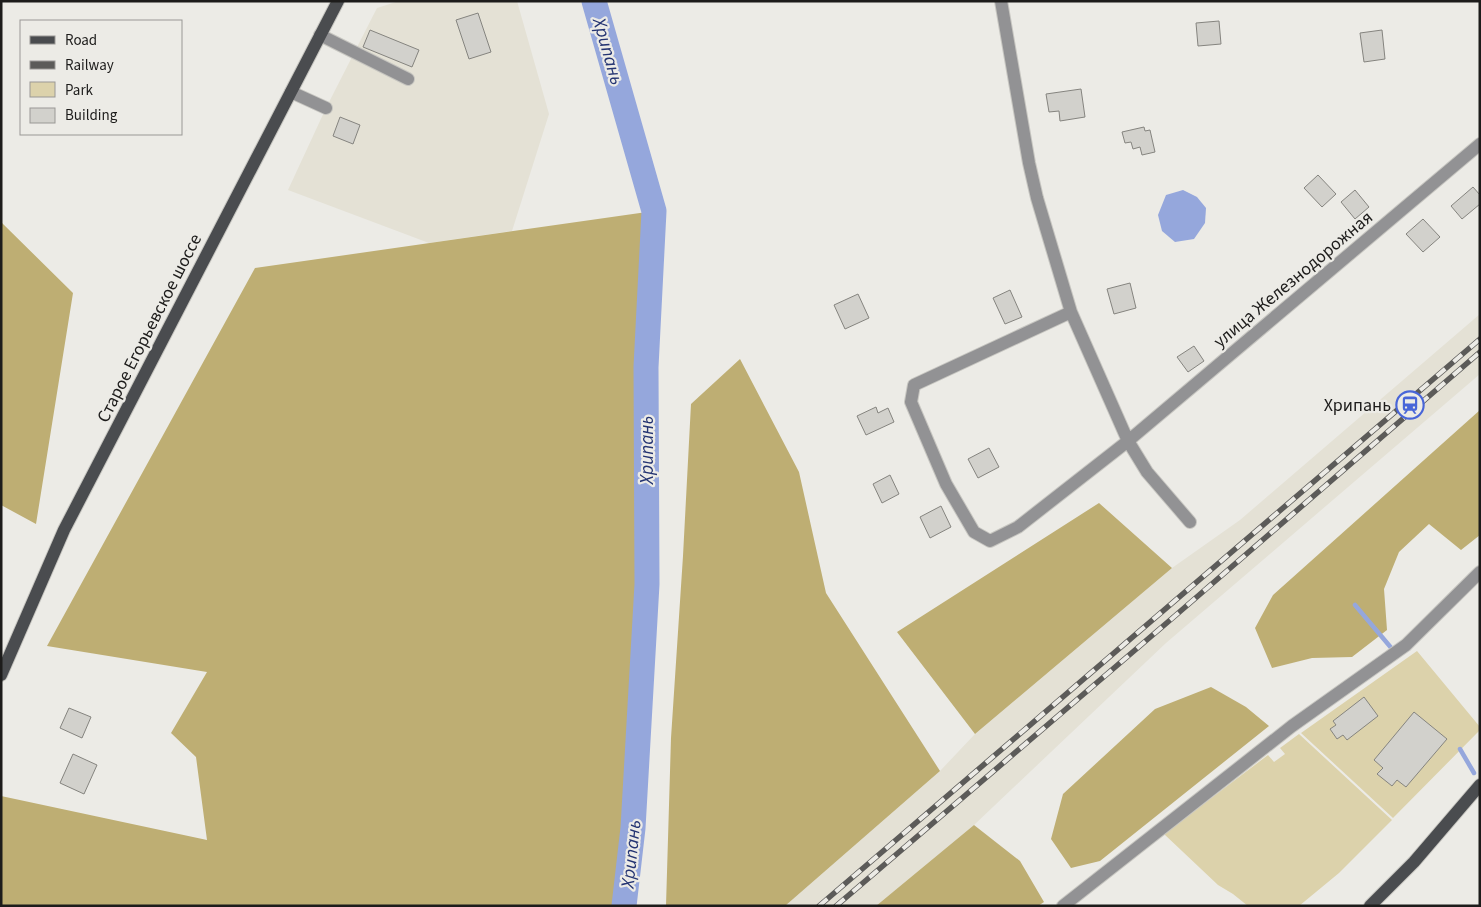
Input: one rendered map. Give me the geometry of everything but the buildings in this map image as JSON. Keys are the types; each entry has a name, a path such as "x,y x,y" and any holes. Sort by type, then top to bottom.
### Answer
{"main road":[{"name":"Старое Егорьевское шоссе","path":"1,676 64,530 338,1"},
{"path":"1370,906 1414,862 1480,785"}],"street":[{"path":"1001,1 1031,172 1070,312 1128,441 1147,472 1190,522"},
{"path":"320,36 408,79"},
{"path":"291,92 326,108"},
{"name":"улица Железнодорожная","path":"1070,312 914,385 911,402 946,484 974,532 990,541 1018,527 1128,441 1480,144"},
{"path":"1063,906 1189,806 1304,724 1406,645 1480,572"}],"shaded area":[{"path":"399,1 517,1 549,114 512,231 429,243 288,190 326,108 377,8"},
{"path":"654,211 646,367 647,584 633,828 624,906 1,906 1,796 207,840 196,757 171,733 207,672 47,646 255,268"},
{"path":"1,222 73,293 36,524 1,505"},
{"path":"1480,314 1480,374 1166,643 974,825 876,906 785,906 940,771 975,734 1172,568 1240,520"},
{"path":"740,359 799,472 826,593 940,771 785,906 666,906 671,738 691,404"},
{"path":"1480,410 1480,535 1461,550 1429,524 1399,552 1384,589 1387,630 1352,657 1312,658 1272,668 1255,628 1273,595"},
{"path":"1099,503 1172,568 975,734 897,632"},
{"path":"1211,687 1246,707 1269,726 1100,861 1071,868 1051,839 1063,794 1155,709"},
{"path":"974,825 1020,861 1044,902 1038,906 876,906"}],"green space":[{"path":"1417,651 1480,727 1480,730 1393,818 1301,733"},
{"path":"1299,734 1392,820 1339,873 1299,906 1248,906 1218,885 1164,834 1268,755 1274,762 1285,754 1280,748"}],"water":[{"path":"1183,190 1197,197 1206,208 1205,223 1194,239 1175,242 1162,231 1158,215 1166,195"}],"waterway":[{"name":"Хрипань","path":"594,1 654,211 646,367 647,584 633,828 624,906"},
{"path":"1355,605 1393,650"},
{"path":"1460,749 1474,773"}],"railway":[{"path":"819,906 1480,339"},
{"path":"836,906 1480,352"}],"place":[{"name":"Хрипань","path":"1410,405"}]}
